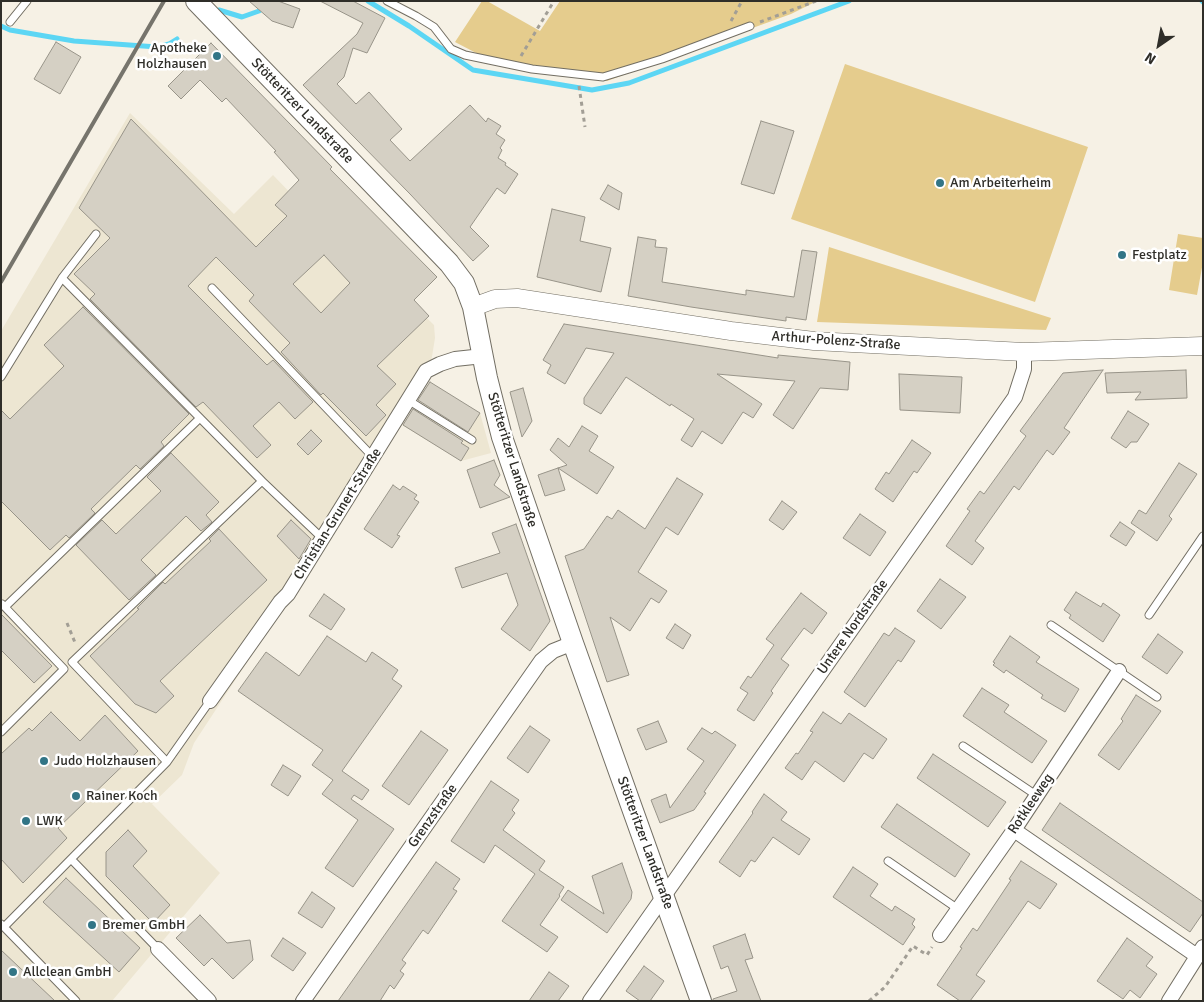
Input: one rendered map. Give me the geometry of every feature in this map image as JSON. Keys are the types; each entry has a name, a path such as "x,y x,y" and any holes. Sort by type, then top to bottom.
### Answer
{"main road":[{"name":"Stötteritzer Landstraße","path":"201,3 449,263 464,283 473,307 502,437 573,643 701,1001"}],"street":[{"name":"Arthur-Polenz-Straße","path":"473,307 495,299 517,298 731,331 814,341 1024,352 1203,346"},
{"name":"Untere Nordstraße","path":"590,1001 1015,397 1024,369 1024,352"},
{"name":"Christian-Grunert-Straße","path":"210,702 280,602 288,594 426,371 440,364 455,360 483,356"},
{"name":"Grenzstraße","path":"302,1001 541,661 553,651 573,643"},
{"name":"Rotkleeweg","path":"940,935 1014,830 1119,671"},
{"path":"1014,830 1200,951 1169,1001"},
{"path":"158,949 209,1001"}],"lane":[{"path":"10,22 27,1"},
{"path":"387,1 434,27 451,49 465,55 515,65 603,77 662,59 750,26"},
{"path":"1,378 62,278 96,234"},
{"path":"62,278 262,481 323,539"},
{"path":"212,288 373,458"},
{"path":"408,400 472,440"},
{"path":"64,669 3,605 200,418"},
{"path":"1,732 64,669 262,481"},
{"path":"1148,615 1203,536"},
{"path":"1051,625 1157,697"},
{"path":"72,662 168,762"},
{"path":"76,1001 3,925 168,762 210,702"},
{"path":"963,746 1036,795"},
{"path":"71,859 158,949"},
{"path":"888,861 958,909"}],"path":[{"path":"515,65 554,1"},
{"path":"750,26 816,1"},
{"path":"581,94 585,127"},
{"path":"67,622 80,654"},
{"path":"869,1001 885,987 913,946 927,955 940,935"}],"shaded area":[{"path":"482,1 487,1 540,31 560,1 817,1 791,14 607,81 480,55 455,42"},
{"name":"Am Arbeiterheim","path":"845,64 1088,147 1035,302 791,219"},
{"path":"130,113 234,214 273,175 358,263 366,259 434,325 435,338 429,375 331,534 194,743 182,775 152,804 220,873 112,1001 1,1001 1,331"},
{"path":"1178,234 1203,238 1203,262 1197,295 1169,290"},
{"path":"829,247 1051,318 1046,330 817,322"},
{"path":"429,382 480,413 491,453 461,461 402,425"}],"building":[{"path":"249,1 278,1 300,9 293,28 272,21"},
{"path":"320,1 353,1 385,18 367,53 353,48 344,77 337,84 356,104 369,92 402,129 390,140 410,161 470,105 486,122 488,118 501,126 496,134 505,140 500,148 502,150 498,158 518,174 505,194 497,188 470,227 489,246 473,261 303,85 357,34 363,23"},
{"path":"56,42 81,57 60,94 34,79"},
{"path":"211,43 332,167 330,169 437,277 414,300 429,316 377,366 396,384 376,405 386,415 366,436 323,393 321,395 281,352 290,343 249,301 254,295 216,257 188,286 267,365 273,360 313,402 295,419 279,402 253,426 271,445 257,458 203,402 196,407 90,299 95,294 74,274 110,238 79,208 131,119 256,247 287,216 275,205 299,180 274,152 276,151 226,98 222,102 200,80 181,99 168,86","holes":["324,255 350,283 321,313 293,284"]},
{"path":"761,121 794,131 774,194 741,184"},
{"path":"608,185 622,193 619,210 600,199"},
{"path":"552,209 585,217 580,241 611,248 601,292 537,277"},
{"path":"638,237 656,240 655,247 667,248 662,282 746,295 746,290 794,297 802,250 817,252 806,320 786,317 786,321 628,296"},
{"path":"83,307 189,414 161,442 164,446 140,469 136,465 91,509 95,513 69,538 66,535 50,550 1,501 1,410 10,419 64,366 44,345"},
{"path":"564,324 778,358 778,355 850,362 848,390 820,388 793,429 773,415 795,381 717,374 762,404 753,418 743,412 722,444 702,431 692,447 681,440 694,419 671,404 670,406 626,377 601,414 584,404 584,398 614,353 586,348 565,384 547,373 551,365 543,360"},
{"path":"1103,370 1064,428 1070,432 1053,455 1047,450 1019,490 1014,486 975,541 984,548 972,565 946,546 970,511 967,509 980,491 984,494 1026,436 1020,431 1063,373"},
{"path":"1186,370 1187,398 1135,400 1141,392 1107,393 1105,373"},
{"path":"899,374 962,377 960,413 900,410"},
{"path":"430,382 480,413 468,432 418,400"},
{"path":"523,388 532,421 522,437 510,392"},
{"path":"413,409 463,441 461,443 469,448 461,461 403,425"},
{"path":"1128,411 1149,424 1137,442 1131,442 1126,448 1111,438"},
{"path":"582,426 598,436 589,451 614,467 597,494 558,468 567,465 550,450 558,438 569,447"},
{"path":"311,430 322,441 308,455 297,444"},
{"path":"912,440 931,453 917,473 914,471 893,502 875,489 886,472 889,474"},
{"path":"171,453 219,502 206,515 212,522 201,531 186,516 141,560 156,575 129,600 76,545 102,520 116,534 161,491 147,477"},
{"path":"494,460 500,475 494,485 510,497 480,508 467,470"},
{"path":"1179,463 1197,474 1169,516 1172,519 1157,541 1131,523 1139,510 1146,514"},
{"path":"558,468 565,490 545,496 538,475"},
{"path":"677,478 703,494 678,535 666,527 638,572 667,591 659,603 651,598 630,631 610,617 629,675 607,682 565,556 584,549 607,516 612,519 618,510 645,529"},
{"path":"393,485 400,490 403,486 417,495 414,499 419,502 397,535 400,536 392,548 364,529"},
{"path":"782,501 797,512 783,530 769,520"},
{"path":"860,514 886,532 870,556 843,538"},
{"path":"291,520 311,539 299,559 277,536"},
{"path":"1120,522 1135,532 1126,546 1110,536"},
{"path":"516,524 550,621 530,651 501,629 518,605 507,573 462,588 455,568 500,553 492,533"},
{"path":"219,529 267,580 160,681 174,696 156,713 135,704 90,656 139,609 137,608 163,582 165,584 211,541 209,539"},
{"path":"940,579 966,597 941,629 917,611"},
{"path":"1076,592 1101,607 1103,603 1120,615 1103,642 1069,618 1071,615 1064,610"},
{"path":"801,593 827,613 812,634 804,628 781,659 789,665 754,721 737,710 748,693 740,688 748,676 751,678 774,645 766,639"},
{"path":"324,594 345,609 331,630 309,616"},
{"path":"1,614 52,666 34,683 1,650"},
{"path":"675,624 691,635 683,649 666,638"},
{"path":"895,628 915,641 901,662 898,660 865,707 844,692 884,633 889,636"},
{"path":"1158,634 1183,652 1167,674 1142,657"},
{"path":"327,636 366,662 372,652 398,670 392,679 402,686 342,771 369,790 362,800 354,795 351,799 394,829 353,887 325,868 358,820 322,794 333,780 312,765 323,750 238,691 266,652 299,676"},
{"path":"1010,636 1040,657 1036,662 1079,689 1065,712 1041,698 1043,695 1006,670 1004,673 993,665 995,663 993,662"},
{"path":"982,688 1009,705 1004,712 1047,741 1032,763 963,716"},
{"path":"1136,695 1161,711 1119,770 1098,755 1123,721 1121,719"},
{"path":"51,712 80,741 105,715 138,751 58,828 67,838 23,883 1,859 1,754 29,728 32,731"},
{"path":"823,712 841,724 849,713 887,739 873,759 864,753 844,782 815,761 802,780 785,768 796,753 798,754 813,732 810,731"},
{"path":"658,721 667,742 646,750 637,729"},
{"path":"530,726 550,740 528,773 507,758"},
{"path":"702,728 712,734 715,731 736,745 694,810 660,823 651,800 666,794 670,808 704,761 687,749"},
{"path":"421,731 448,750 409,805 382,786"},
{"path":"933,754 1006,802 988,827 917,778"},
{"path":"283,765 301,776 288,796 271,785"},
{"path":"491,781 519,800 512,810 515,813 503,830 545,861 539,870 564,887 540,925 558,937 547,952 502,921 535,874 495,845 484,863 451,841"},
{"path":"764,794 787,812 781,820 810,839 799,855 773,837 755,862 751,860 740,877 719,862"},
{"path":"1060,803 1203,902 1203,913 1190,932 1042,830"},
{"path":"897,804 970,854 955,877 881,827"},
{"path":"128,830 147,851 133,866 170,905 153,923 106,876 106,852"},
{"path":"1021,861 1057,884 1040,909 1028,901 976,975 985,981 970,1001 960,1001 937,985 973,928 977,931 1011,880 1009,879"},
{"path":"436,862 460,879 453,889 457,891 428,934 423,930 402,960 406,963 400,971 404,974 394,989 390,985 380,1001 338,1001"},
{"path":"622,863 632,892 631,899 607,933 561,900 568,890 604,914 592,876"},
{"path":"853,867 878,884 870,896 892,911 895,906 915,919 912,924 915,927 903,945 833,897"},
{"name":"Bremer GmbH","path":"66,878 140,948 119,972 43,902"},
{"path":"312,892 335,908 322,928 298,913"},
{"path":"200,915 227,943 250,940 253,960 233,979 212,958 204,966 176,938"},
{"path":"745,934 753,958 745,960 761,1001 713,1001 713,999 737,991 728,966 721,969 713,946"},
{"path":"283,938 306,953 293,971 271,956"},
{"path":"1127,938 1153,957 1146,966 1157,974 1140,998 1130,990 1123,999 1097,981"},
{"name":"Allclean GmbH","path":"1,950 55,1001 1,1001"},
{"path":"644,966 664,981 650,1001 640,1001 626,991"},
{"path":"549,972 569,986 558,1001 529,1001"}],"waterway":[{"path":"368,1 409,26 473,70 592,90 629,83 849,1"},
{"path":"219,10 242,17 265,7"},
{"path":"1,26 10,30 74,41 157,47 169,44 177,39"}],"railway":[{"path":"1,282 164,1"}],"place":[{"name":"Apotheke Holzhausen","path":"217,56"},
{"name":"Am Arbeiterheim","path":"940,183"},
{"name":"Festplatz","path":"1122,255"},
{"name":"Judo Holzhausen","path":"44,761"},
{"name":"Rainer Koch","path":"76,796"},
{"name":"LWK","path":"26,821"},
{"name":"Bremer GmbH","path":"92,925"},
{"name":"Allclean GmbH","path":"13,972"}]}
